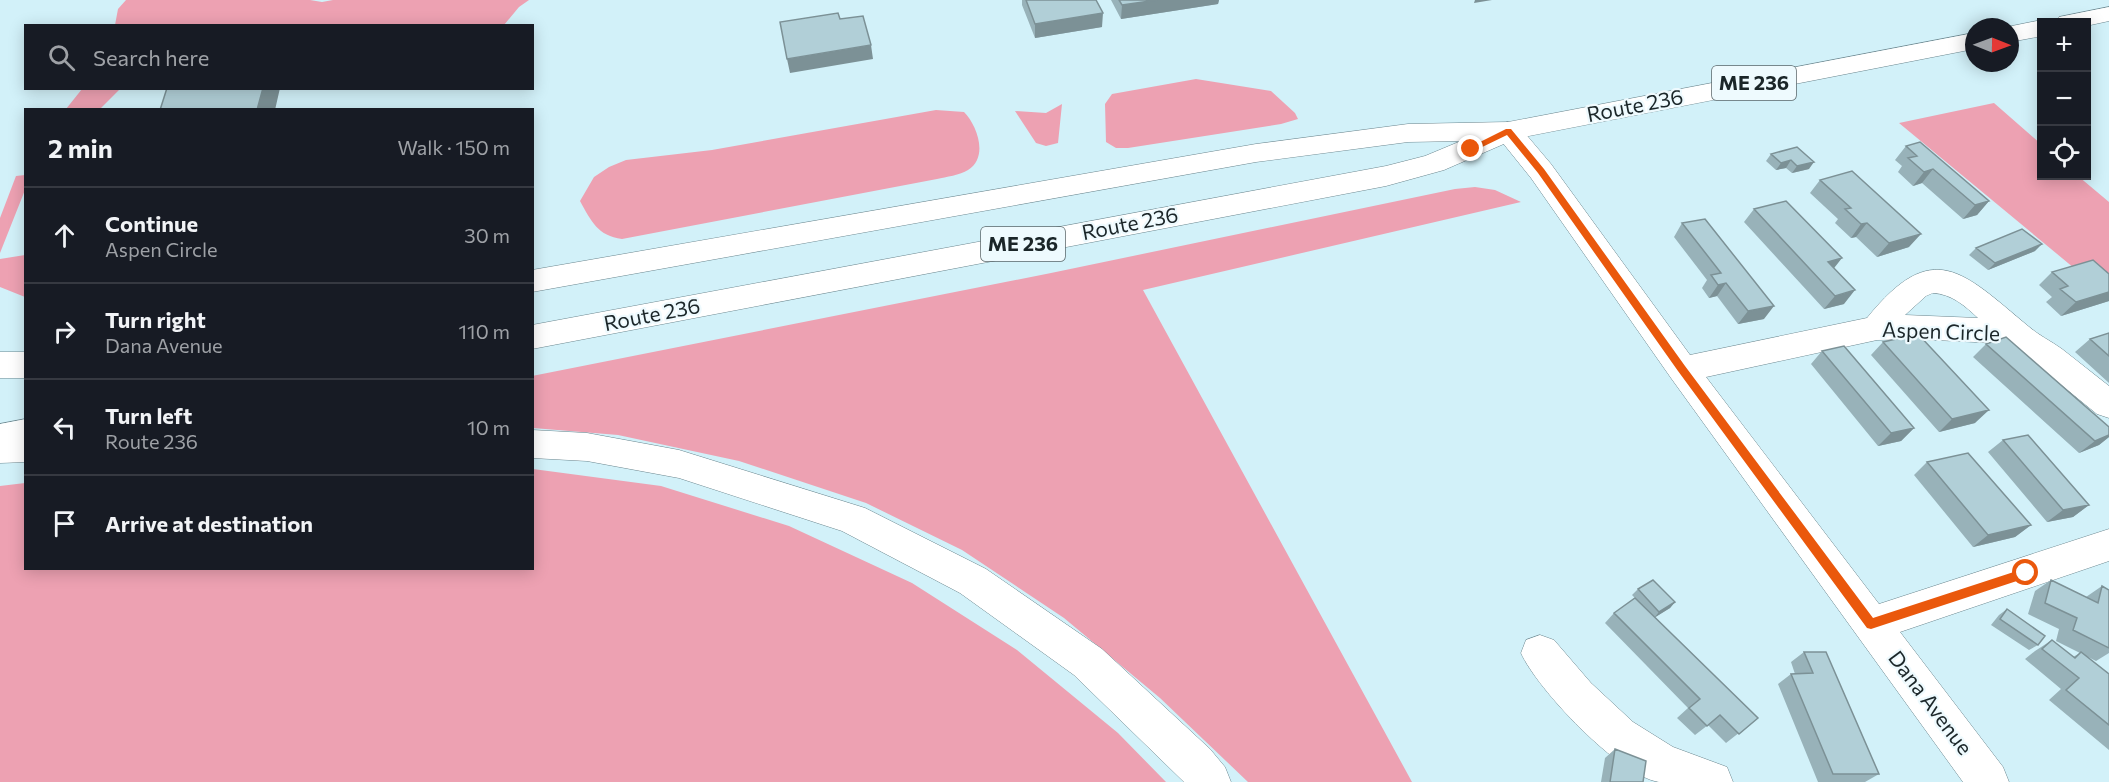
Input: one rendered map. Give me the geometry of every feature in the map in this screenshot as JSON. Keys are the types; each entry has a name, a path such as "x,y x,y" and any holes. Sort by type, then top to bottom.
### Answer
{"main road":[{"path":"2088,18 2109,14"},
{"path":"2019,32 2037,29"},
{"name":"Route 236","path":"534,281 1256,153 1408,133 1509,131 1965,43"},
{"name":"Route 236","path":"534,337 1386,176 1443,160 1509,131"},
{"name":"Dana Avenue","path":"1509,131 1541,171 1682,369 1989,782"},
{"path":"1877,328 1894,302 1908,291 1924,283 1938,281 1952,282 1964,288 2018,336"},
{"name":"Aspen Circle","path":"1682,369 1877,328 1916,327 1994,331 2018,336 2049,357 2109,405"},
{"path":"0,365 24,365"},
{"path":"0,377 24,372"},
{"path":"0,438 24,434"},
{"path":"534,444 587,447 679,464 852,519 973,581 1088,662 1195,763 1209,782"},
{"path":"0,449 24,448"},
{"path":"1871,624 2109,545"},
{"path":"1540,652 1590,712 1618,735 1651,757 1712,782"}],"shaded area":[{"path":"126,0 310,0 322,2 333,0 529,0 519,7 505,24 115,24 118,9"},
{"path":"1196,79 1271,91 1295,113 1298,119 1281,124 1128,148 1116,148 1106,142 1105,104 1112,94"},
{"path":"81,90 119,90 101,108 67,108"},
{"path":"1994,103 2037,141 2037,180 2083,180 2109,202 2109,297 1899,123"},
{"path":"1062,104 1058,143 1046,146 1036,143 1015,111 1046,113"},
{"path":"936,110 964,112 977,133 978,157 965,172 622,239 601,231 580,201 594,177 626,160 712,150"},
{"path":"24,175 24,193 0,253 0,218 16,176"},
{"path":"1475,187 1495,190 1521,202 1143,290 1412,782 1248,782 1160,698 1064,618 962,550 866,503 739,461 618,435 534,428 534,376 1051,273 1455,189"},
{"path":"24,255 24,297 0,287 0,259"},
{"path":"534,469 661,486 789,526 912,583 1017,650 1118,733 1166,782 0,782 0,486 24,483 24,570 534,570"}],"building":[{"path":"1026,0 1096,0 1103,13 1035,24"},
{"path":"1119,0 1157,0 1122,5"},
{"path":"838,13 840,19 863,16 871,45 787,59 780,22"},
{"path":"166,90 262,90 258,108 161,108"},
{"path":"1920,142 1989,201 1975,205 1933,169 1924,172 1908,158 1917,156 1906,146"},
{"path":"1797,147 1814,162 1797,166 1791,160 1781,163 1771,154"},
{"path":"1852,171 1921,234 1889,243 1867,223 1861,224 1845,209 1851,208 1820,180"},
{"path":"1786,201 1842,258 1828,262 1855,290 1835,296 1754,209"},
{"path":"1705,219 1774,306 1748,311 1726,283 1718,285 1711,275 1721,273 1682,223"},
{"path":"2022,229 2042,244 1995,263 1976,248"},
{"path":"2093,260 2109,274 2109,292 2076,302 2060,289 2068,286 2052,272"},
{"path":"2109,333 2109,356 2090,339"},
{"path":"1918,334 1989,410 1952,419 1883,342"},
{"path":"2006,337 2109,427 2109,435 2095,441 1986,344"},
{"path":"1844,346 1914,428 1891,433 1822,351"},
{"path":"2028,435 2089,505 2063,510 2003,440"},
{"path":"1968,453 2031,525 1988,535 1927,462"},
{"path":"1653,580 1675,602 1659,612 1638,589"},
{"path":"2051,580 2098,603 2102,586 2109,590 2109,648 2073,630 2077,618 2045,603"},
{"path":"1635,598 1758,718 1739,734 1720,715 1707,726 1689,708 1700,699 1614,613"},
{"path":"2007,609 2045,636 2038,645 2000,619"},
{"path":"2052,640 2075,658 2081,652 2109,674 2109,725 2066,690 2079,678 2042,649"},
{"path":"1804,652 1826,652 1879,774 1833,774 1791,674 1813,673"},
{"path":"1615,749 1646,761 1643,782 1610,782"}],"route":[{"path":"1471,149 1509,131 1541,171 1682,369 1871,624 2026,573"}]}
